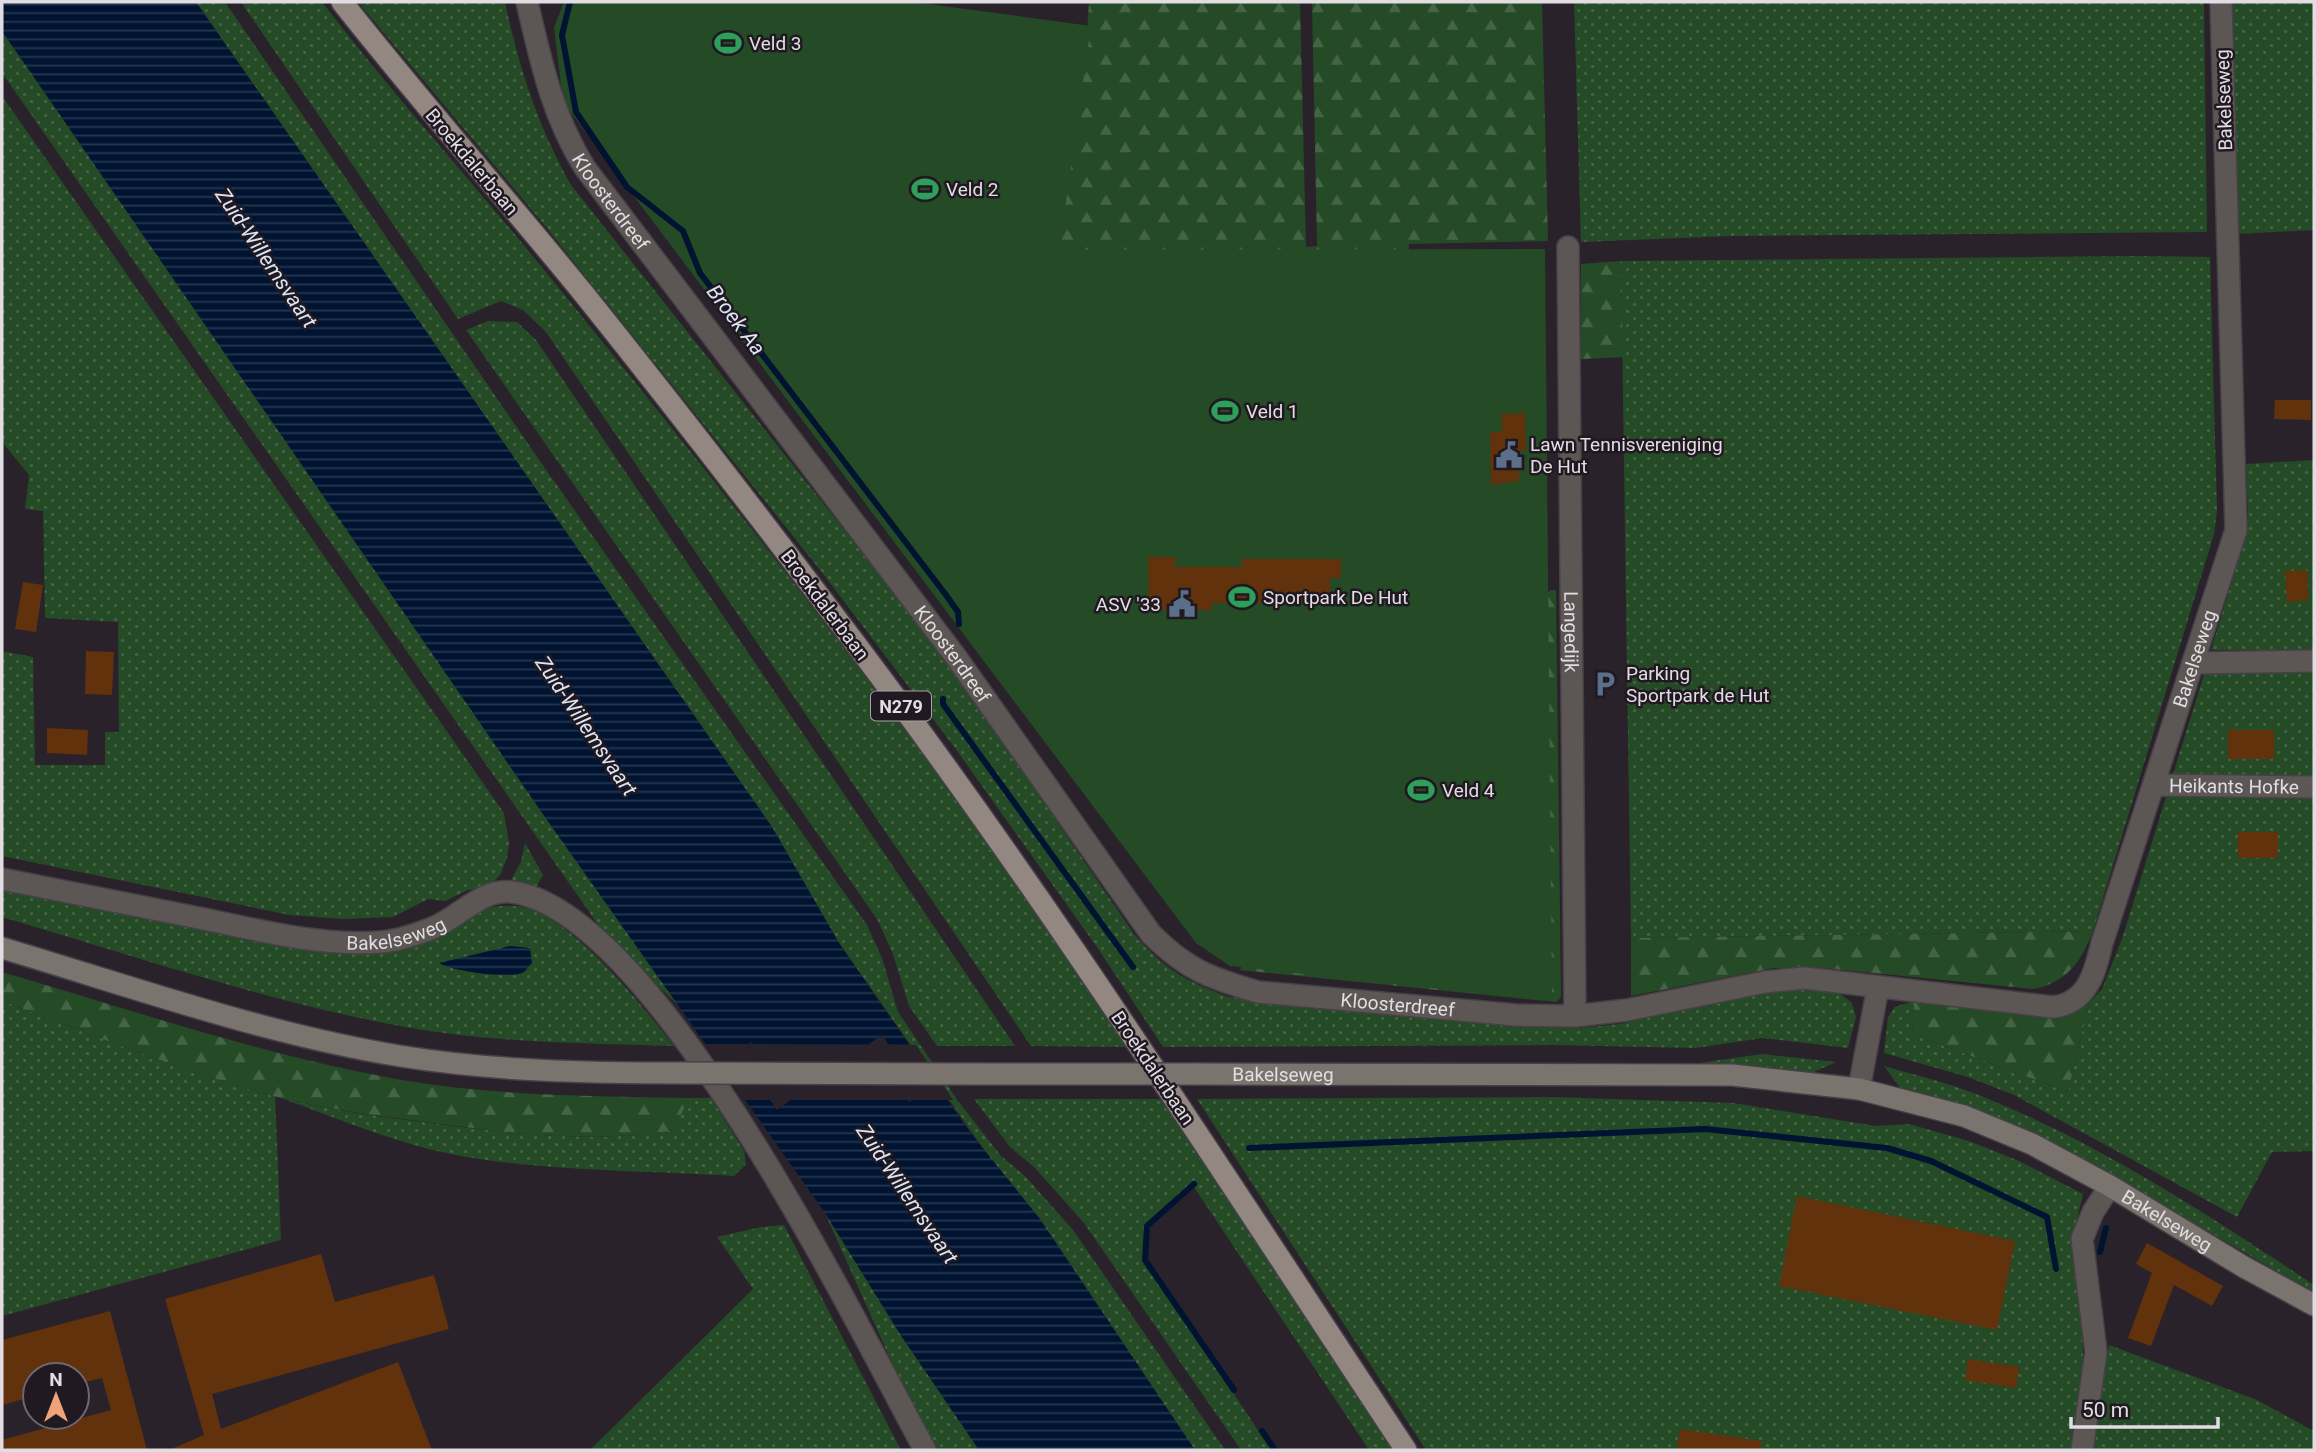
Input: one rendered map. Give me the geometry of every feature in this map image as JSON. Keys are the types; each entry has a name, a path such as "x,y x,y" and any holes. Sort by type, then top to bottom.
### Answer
{"main road":[{"name":"Broekdalerbaan","path":"342,2 435,119 582,293 874,669 955,780 1139,1045 1406,1450"}],"street":[{"name":"Kloosterdreef","path":"527,2 548,88 565,135 585,168 957,657 1151,934 1178,961 1216,980 1258,992 1516,1014 1575,1016 1627,1010 1785,979 1804,978 1878,987"},
{"name":"Bakelseweg","path":"1878,987 2053,1007 2080,996 2094,977 2236,530 2221,2"},
{"name":"Langedijk","path":"1568,247 1575,1016"},
{"path":"2195,663 2314,661"},
{"name":"Heikants Hofke","path":"2154,785 2314,787"},
{"name":"Bakelseweg","path":"2,878 315,942 384,942 435,927 493,893 524,895 549,903 573,916 642,985 738,1116 773,1172 925,1450"},
{"name":"Bakelseweg","path":"2,948 241,1019 364,1050 490,1067 681,1073 1732,1075 1858,1088 1930,1105 2032,1144 2110,1186 2244,1267 2314,1305"},
{"path":"1858,1088 1878,987"},
{"path":"2082,1450 2096,1352 2082,1239 2093,1212 2110,1186"}],"green space":[{"path":"196,2 225,2 544,467 867,925 882,958 898,1012 958,1101 1001,1156 1025,1176 1073,1230 1225,1450 1195,1450 839,943 772,827"},
{"path":"241,2 322,2 563,293 783,569 995,853 1128,1047 1031,1046 546,332 523,310 501,301 458,319"},
{"path":"358,2 505,2 531,96 571,185 938,648 1134,934 1166,966 1199,985 1229,997 1525,1026 1579,1028 1620,1024 1755,993 1798,988 1838,992 1852,1003 1856,1017 1848,1048 1762,1038 1696,1048 1552,1045 1163,1047 1099,950 955,748 824,575 546,227"},
{"name":"Sportpark De Hut","path":"564,2 914,2 1091,26 1059,250 1545,249 1552,1001 1230,966 1196,943 563,102 554,27"},
{"path":"1089,2 1300,2 1306,247 1317,246 1312,2 1542,2 1548,241 1409,244 1407,298 1035,307 1087,32"},
{"path":"1574,2 2204,2 2207,232 1730,236 1581,242"},
{"path":"2232,2 2314,2 2314,230 2237,234"},
{"path":"2,31 680,1007 606,936 2,73"},
{"path":"2,96 504,813 509,844 507,858 500,875 488,887 468,890 445,901 428,899 393,917 342,919 290,915 2,856 2,651 33,657 35,765 105,765 105,732 119,732 118,622 45,618 43,511 25,509 29,475 2,442"},
{"path":"2210,257 2217,511 2214,534 2093,931 1631,938 1621,261"},
{"path":"1621,261 1623,357 1581,359 1581,264"},
{"path":"488,321 517,322 536,340 1015,1046 937,1046 909,1006 893,954 877,919 466,330"},
{"path":"2314,460 2314,650 2211,650 2245,538 2248,515 2246,464"},
{"path":"1551,590 1556,590 1561,997 1556,1002 1240,970 1249,952 1510,618"},
{"path":"2205,671 2314,672 2314,1151 2272,1152 2237,1217 2014,1095 1968,1077 1884,1053 1888,1017 1895,1007 1914,1001 1912,1034 2068,1092 2089,1003 2102,989 2122,939"},
{"path":"525,843 543,875 535,889 510,882 521,862"},
{"path":"2,886 236,935 358,953 386,951 466,914 500,906 517,906 533,910 552,920 591,951 628,990 674,1046 472,1036 405,1027 303,1005 2,917"},
{"path":"2093,931 2078,961 2064,976 2034,989 1813,967 1774,968 1631,996 1631,938"},
{"path":"2,972 247,1045 396,1079 505,1092 688,1098 675,1130 594,1137 484,1130 318,1106 273,1096 204,1075 2,1001"},
{"path":"2,1001 170,1064 275,1096 281,1240 2,1316"},
{"path":"1914,1001 2029,1015 2052,1015 2072,1011 2089,1003 2068,1092 1912,1034"},
{"path":"1762,1054 1836,1062 1814,1072 1699,1063"},
{"path":"1884,1066 1974,1093 2072,1137 2235,1233 2314,1285 2314,1293 2103,1170 1954,1103 1900,1088"},
{"path":"279,1097 343,1111 462,1127 595,1137 674,1130 688,1098 711,1098 744,1151 746,1164 734,1176 546,1167 472,1158 396,1140"},
{"path":"1552,1097 1733,1103 1876,1126 1909,1124 1969,1141 2019,1161 2083,1194 2071,1245 2082,1314 2083,1365 2073,1450 1426,1450 1197,1099"},
{"path":"974,1099 1163,1099 1392,1450 1369,1450 1194,1187 1157,1216 1148,1235 1147,1262 1271,1450 1241,1450 1084,1223 1034,1167 1010,1147"},
{"path":"825,1213 900,1334 979,1450 931,1450"},
{"path":"784,1225 901,1450 590,1450 753,1289 717,1237"},
{"path":"2109,1345 2257,1400 2314,1431 2314,1450 2092,1450"}],"water":[{"name":"Zuid-Willemsvaart","path":"2,2 196,2 772,827 839,943 969,1131 1040,1219 1195,1450 979,1450 900,1334 825,1213 547,820 2,31","holes":["882,1035 922,1093 909,1102 869,1044","751,1042 790,1100 777,1110 737,1052"]},
{"path":"510,946 530,948 532,963 524,972 507,975 481,974 439,963"}],"pier":[{"path":"704,1044 873,1045 910,1097 917,1092 884,1045 916,1045 953,1100 785,1100 750,1047 742,1053 774,1100 739,1100"}],"building":[{"path":"2275,400 2311,400 2311,420 2274,419"},
{"path":"1525,413 1526,451 1518,451 1519,481 1491,485 1490,432 1502,432 1501,414"},
{"path":"1148,557 1175,557 1175,567 1242,567 1242,559 1341,559 1341,578 1330,578 1330,603 1212,603 1212,610 1149,610"},
{"path":"2307,570 2308,600 2287,602 2285,571"},
{"path":"23,582 43,585 36,632 15,629"},
{"path":"86,651 114,652 112,695 85,694"},
{"path":"47,728 88,730 87,755 47,753"},
{"path":"2228,730 2274,730 2274,759 2228,759"},
{"path":"2238,832 2278,832 2278,858 2238,858"},
{"path":"1797,1196 2015,1241 1997,1330 1779,1286"},
{"path":"2147,1243 2223,1286 2212,1306 2174,1285 2151,1346 2128,1338 2152,1273 2136,1264"},
{"path":"321,1254 335,1302 434,1275 449,1329 212,1394 221,1429 398,1362 432,1450 169,1450 204,1435 165,1299"},
{"path":"110,1311 147,1450 2,1450 2,1440 35,1431 91,1431 91,1416 111,1410 102,1378 91,1381 91,1361 21,1361 21,1400 2,1405 2,1340"},
{"path":"1968,1359 2019,1367 2016,1388 1965,1380"},
{"path":"1680,1429 1761,1441 1761,1450 1677,1450"}],"waterway":[{"name":"Broek Aa","path":"570,2 562,35 576,112 627,187 683,231 700,273 946,595 958,612 959,624"},
{"path":"943,699 943,704 1133,967"},
{"path":"1249,1148 1705,1129 1887,1148 1931,1161 2047,1217 2056,1269"},
{"path":"1194,1184 1147,1226 1145,1260 1234,1390"},
{"path":"2100,1252 2106,1228"},
{"path":"1262,1431 1275,1450"}],"place":[{"name":"Veld 3","path":"728,43"},
{"name":"Veld 2","path":"925,189"},
{"name":"Veld 1","path":"1225,411"},
{"name":"Lawn Tennisvereniging De Hut","path":"1509,455"},
{"name":"Sportpark De Hut","path":"1242,597"},
{"name":"ASV '33","path":"1182,604"},
{"name":"Parking Sportpark de Hut","path":"1605,684"},
{"name":"Veld 4","path":"1421,790"}]}
